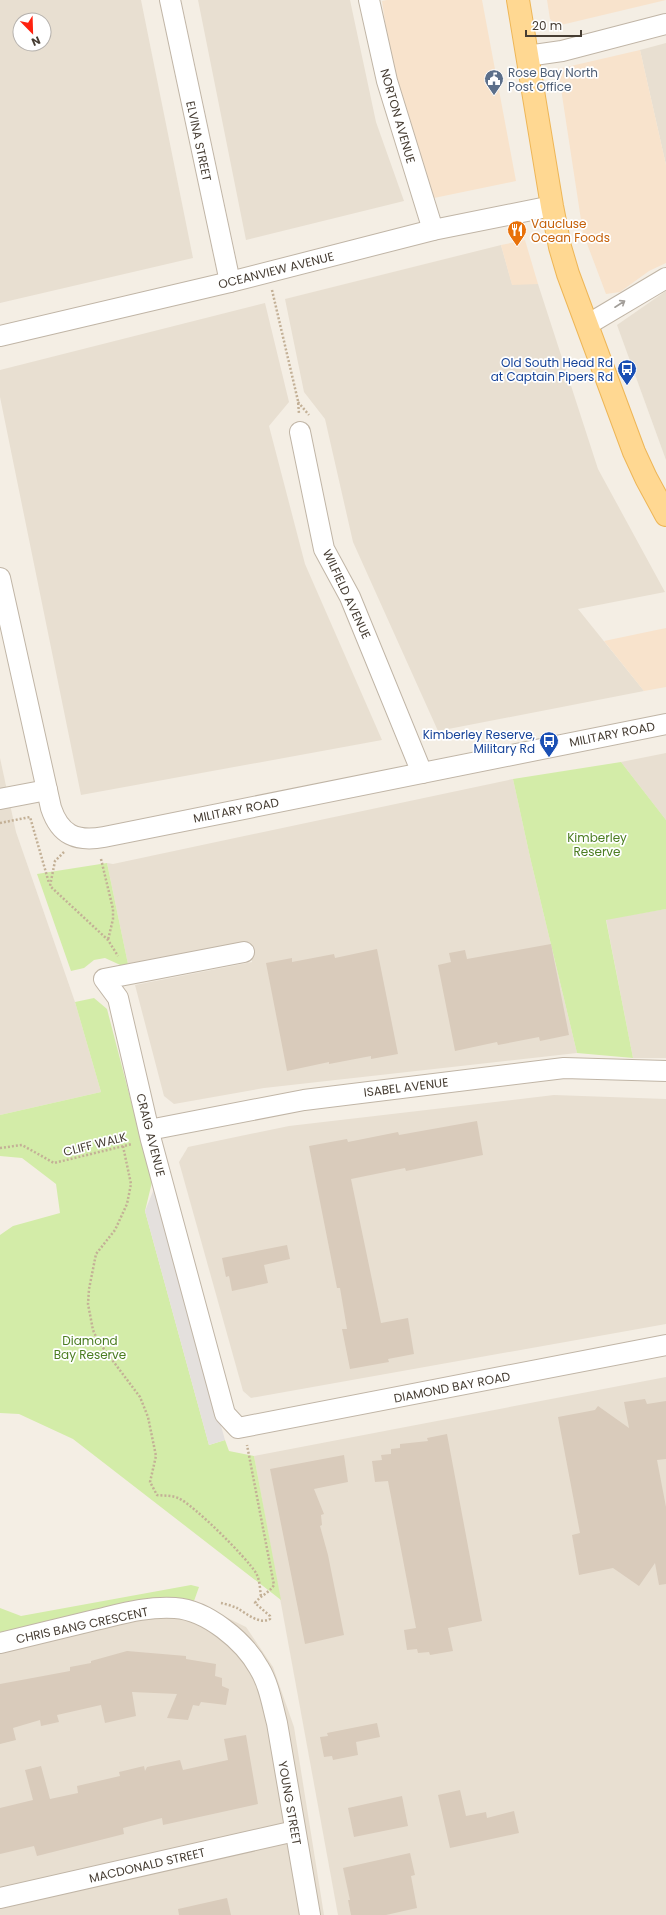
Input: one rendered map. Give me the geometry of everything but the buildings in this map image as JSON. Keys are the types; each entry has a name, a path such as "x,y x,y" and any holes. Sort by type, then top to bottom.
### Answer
{"main road":[{"path":"518,0 552,206 563,258 634,452 666,515"}],"street":[{"name":"ELVINA STREET","path":"170,0 230,282"},
{"name":"NORTON AVENUE","path":"369,0 387,81 433,230"},
{"path":"527,56 562,50 666,24"},
{"name":"OCEANVIEW AVENUE","path":"0,336 230,282 433,230 552,206"},
{"path":"587,325 666,278"},
{"name":"WILFIELD AVENUE","path":"300,432 324,549 350,597 422,773"},
{"path":"0,578 55,820 66,832 78,838"},
{"name":"MILITARY ROAD","path":"78,838 104,837 666,724"},
{"path":"0,799 47,790"},
{"name":"CRAIG AVENUE","path":"238,1428 225,1414 150,1135 118,998 104,979 244,952"},
{"name":"ISABEL AVENUE","path":"150,1135 304,1100 556,1069 666,1071"},
{"name":"DIAMOND BAY ROAD","path":"238,1428 666,1345"},
{"name":"CHRIS BANG CRESCENT","path":"0,1643 142,1609 176,1608 204,1617 226,1629 244,1647 260,1668 270,1692"},
{"name":"YOUNG STREET","path":"270,1692 277,1723 310,1915"},
{"name":"MACDONALD STREET","path":"0,1898 295,1831"}],"path":[{"path":"268,272 298,402 300,432"},
{"path":"0,823 30,817 50,886 108,940 122,962"},
{"path":"50,886 55,860 78,838"},
{"path":"101,859 113,909 113,919 108,940"},
{"name":"CLIFF WALK","path":"0,1148 22,1145 54,1164 124,1146 150,1135"},
{"path":"124,1146 131,1184 127,1204 121,1220 96,1254 89,1289 88,1304 93,1330 98,1341 140,1397 148,1417 156,1456 150,1482 152,1489 157,1495 170,1495 179,1498 198,1512 257,1574 261,1597"},
{"path":"218,1601 237,1609 244,1614 267,1620 270,1619 270,1616 256,1605 256,1601 269,1593 274,1585 246,1439 238,1428"}],"shaded area":[{"path":"0,0 141,0 193,258 0,303"},
{"path":"198,0 350,0 376,122 404,201 246,240"},
{"path":"482,0 516,181 434,198 391,64 382,1"},
{"path":"547,0 666,0 556,25 550,19"},
{"path":"666,43 666,165 640,50"},
{"path":"640,50 666,165 666,263 649,271 620,292 606,294 583,233 558,69"},
{"path":"525,240 538,284 512,285 501,245"},
{"path":"501,245 512,284 538,284 598,469 665,592 578,609 644,691 438,731 353,542 325,419 304,392 285,299"},
{"path":"666,291 666,460 617,325"},
{"path":"265,303 289,402 269,426 305,564 382,740 81,795 0,397 0,370"},
{"path":"666,628 666,687 644,691 604,641"},
{"path":"666,753 666,820 621,762"},
{"path":"0,758 16,832 75,1002 101,1092 0,1115"},
{"path":"513,779 577,1053 264,1088 174,1104 164,1096 135,985 252,962 250,944 129,969 107,863 113,864"},
{"path":"666,909 666,1058 633,1058 606,919"},
{"path":"554,1095 666,1099 666,1324 251,1398 243,1391 179,1162 188,1147 289,1126"},
{"path":"154,1189 225,1440 209,1445 145,1211"},
{"path":"666,1377 666,1915 338,1915 254,1456"},
{"path":"170,1601 195,1602 246,1627 273,1667 294,1727 324,1915 0,1915 0,1642"}],"green space":[{"name":"Kimberley Reserve","path":"621,762 666,820 666,909 606,920 633,1058 577,1053 513,779"},
{"path":"107,863 129,969 105,958 94,960 84,968 71,971 37,874"},
{"name":"Diamond Bay Reserve","path":"94,998 107,1009 152,1182 145,1211 209,1445 225,1440 229,1451 254,1456 281,1600 73,1439 19,1414 0,1413 0,1235 13,1226 60,1213 56,1184 22,1158 0,1156 0,1115 101,1092 75,1002"},
{"path":"191,1585 199,1587 194,1601 170,1601 0,1642 0,1608 21,1616"}],"place":[{"name":"Rose Bay North Post Office","path":"494,96"},
{"name":"Vaucluse Ocean Foods","path":"517,247"},
{"name":"Old South Head Rd at Captain Pipers Rd","path":"627,386"},
{"name":"Kimberley Reserve, Military Rd","path":"549,758"}]}
